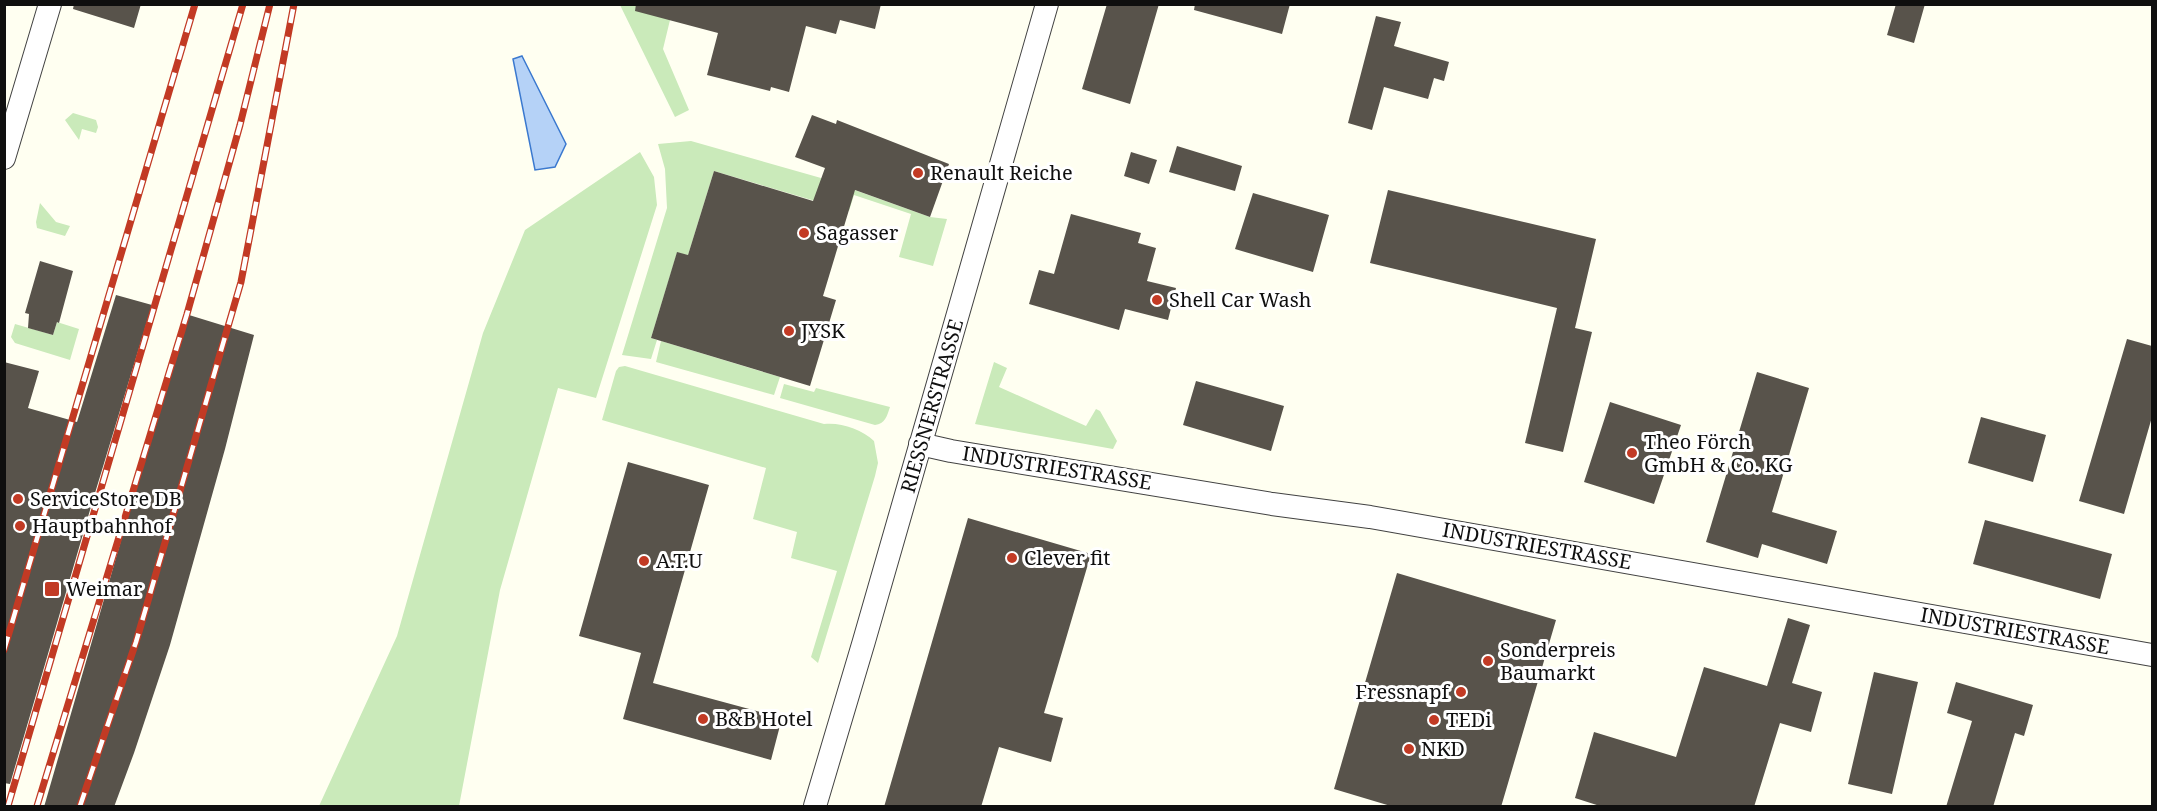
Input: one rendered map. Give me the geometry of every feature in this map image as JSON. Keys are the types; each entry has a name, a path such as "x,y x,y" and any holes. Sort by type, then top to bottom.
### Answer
{"street":[{"path":"4,158 50,4"},
{"name":"RIESSNERSTRASSE","path":"815,807 1047,4"},
{"name":"INDUSTRIESTRASSE","path":"920,444 1193,491 1370,517 2152,655"}],"green space":[{"path":"620,5 653,5 670,20 663,49 689,110 675,117"},
{"path":"73,113 96,120 98,127 96,133 82,129 79,140 65,120"},
{"path":"691,141 821,178 930,217 947,219 933,266 899,257 911,214 854,195 849,211 714,171 688,255 677,253 651,338 657,340 651,359 622,355 667,208 665,169 658,144"},
{"path":"640,152 654,177 657,205 596,398 558,388 500,590 459,806 319,806 397,636 483,333 525,230"},
{"path":"40,203 56,222 70,226 65,236 37,228"},
{"path":"57,322 79,329 70,360 15,343 11,337 15,324 53,335"},
{"path":"661,341 780,377 774,395 656,362"},
{"path":"994,362 1007,368 999,387 1086,426 1096,409 1100,411 1117,441 1113,449 975,424"},
{"path":"625,366 824,424 850,427 874,441 878,463 875,476 818,663 811,657 837,571 791,558 797,532 753,519 766,468 602,420 616,371 619,367"},
{"path":"784,384 814,392 816,388 890,407 883,421 875,425 780,398"}],"water":[{"path":"522,56 566,144 555,167 535,170 513,59"}],"building":[{"path":"74,4 141,4 134,28 73,9"},
{"path":"636,4 881,4 875,29 840,20 836,34 806,26 789,92 771,87 770,91 707,75 718,33 635,11"},
{"path":"1107,4 1159,4 1130,104 1082,89"},
{"path":"1195,4 1290,4 1282,34 1194,10"},
{"path":"1896,4 1925,4 1914,43 1887,35"},
{"path":"1376,16 1401,22 1394,46 1449,62 1444,81 1434,78 1428,99 1384,87 1372,130 1348,123"},
{"path":"812,115 836,124 837,120 949,164 930,217 855,190 823,296 836,300 810,386 651,338 677,252 688,255 714,171 813,201 825,168 795,157"},
{"path":"1177,146 1242,166 1235,191 1169,172"},
{"path":"1131,152 1157,160 1149,184 1124,176"},
{"path":"1388,190 1596,239 1575,328 1592,332 1563,452 1525,443 1557,308 1370,263"},
{"path":"1253,193 1329,215 1313,272 1235,249"},
{"path":"1071,214 1141,233 1138,243 1156,248 1147,281 1176,288 1168,320 1125,309 1119,330 1029,304 1039,270 1054,274"},
{"path":"40,261 73,271 59,323 57,322 53,335 28,328 29,314 25,313"},
{"path":"116,295 152,305 10,784 4,783 4,362 39,371 28,408 77,422"},
{"path":"189,315 254,335 225,449 170,645 114,807 44,807 157,416"},
{"path":"2127,339 2152,346 2152,417 2124,514 2079,501"},
{"path":"1757,372 1809,388 1772,512 1837,531 1827,564 1762,544 1758,558 1706,542"},
{"path":"1196,381 1284,406 1271,451 1183,425"},
{"name":"Theo Förch GmbH & Co. KG","path":"1610,402 1681,425 1654,504 1584,482"},
{"path":"1981,417 2046,435 2033,482 1968,463"},
{"path":"628,462 709,485 653,683 782,718 771,760 623,719 641,653 579,636"},
{"path":"968,518 1091,554 1044,713 1063,718 1051,762 999,747 981,807 884,807"},
{"path":"1985,520 2112,554 2100,599 1973,564"},
{"path":"1397,573 1556,620 1501,807 1394,807 1334,789"},
{"path":"1788,618 1810,625 1792,683 1822,692 1811,732 1780,723 1754,807 1603,807 1575,798 1594,732 1676,757 1704,667 1767,686"},
{"path":"1874,672 1918,682 1892,794 1848,784"},
{"path":"1956,682 2033,705 2024,736 2015,733 1993,807 1946,807 1972,721 1947,713"}],"railway":[{"path":"4,650 195,4"},
{"path":"8,806 243,4"},
{"path":"37,806 187,314 240,125 270,4"},
{"path":"80,806 136,642 241,282 294,4"}],"place":[{"name":"Renault Reiche","path":"918,173"},
{"name":"Sagasser","path":"804,233"},
{"name":"Shell Car Wash","path":"1157,300"},
{"name":"JYSK","path":"789,331"},
{"name":"Theo Förch GmbH & Co. KG","path":"1632,453"},
{"name":"ServiceStore DB","path":"18,499"},
{"name":"Hauptbahnhof","path":"20,526"},
{"name":"Clever fit","path":"1012,558"},
{"name":"A.T.U","path":"644,561"},
{"name":"Weimar","path":"52,589"},
{"name":"Sonderpreis Baumarkt","path":"1488,661"},
{"name":"Fressnapf","path":"1461,692"},
{"name":"B&B Hotel","path":"703,719"},
{"name":"TEDi","path":"1434,720"},
{"name":"NKD","path":"1409,749"}]}
